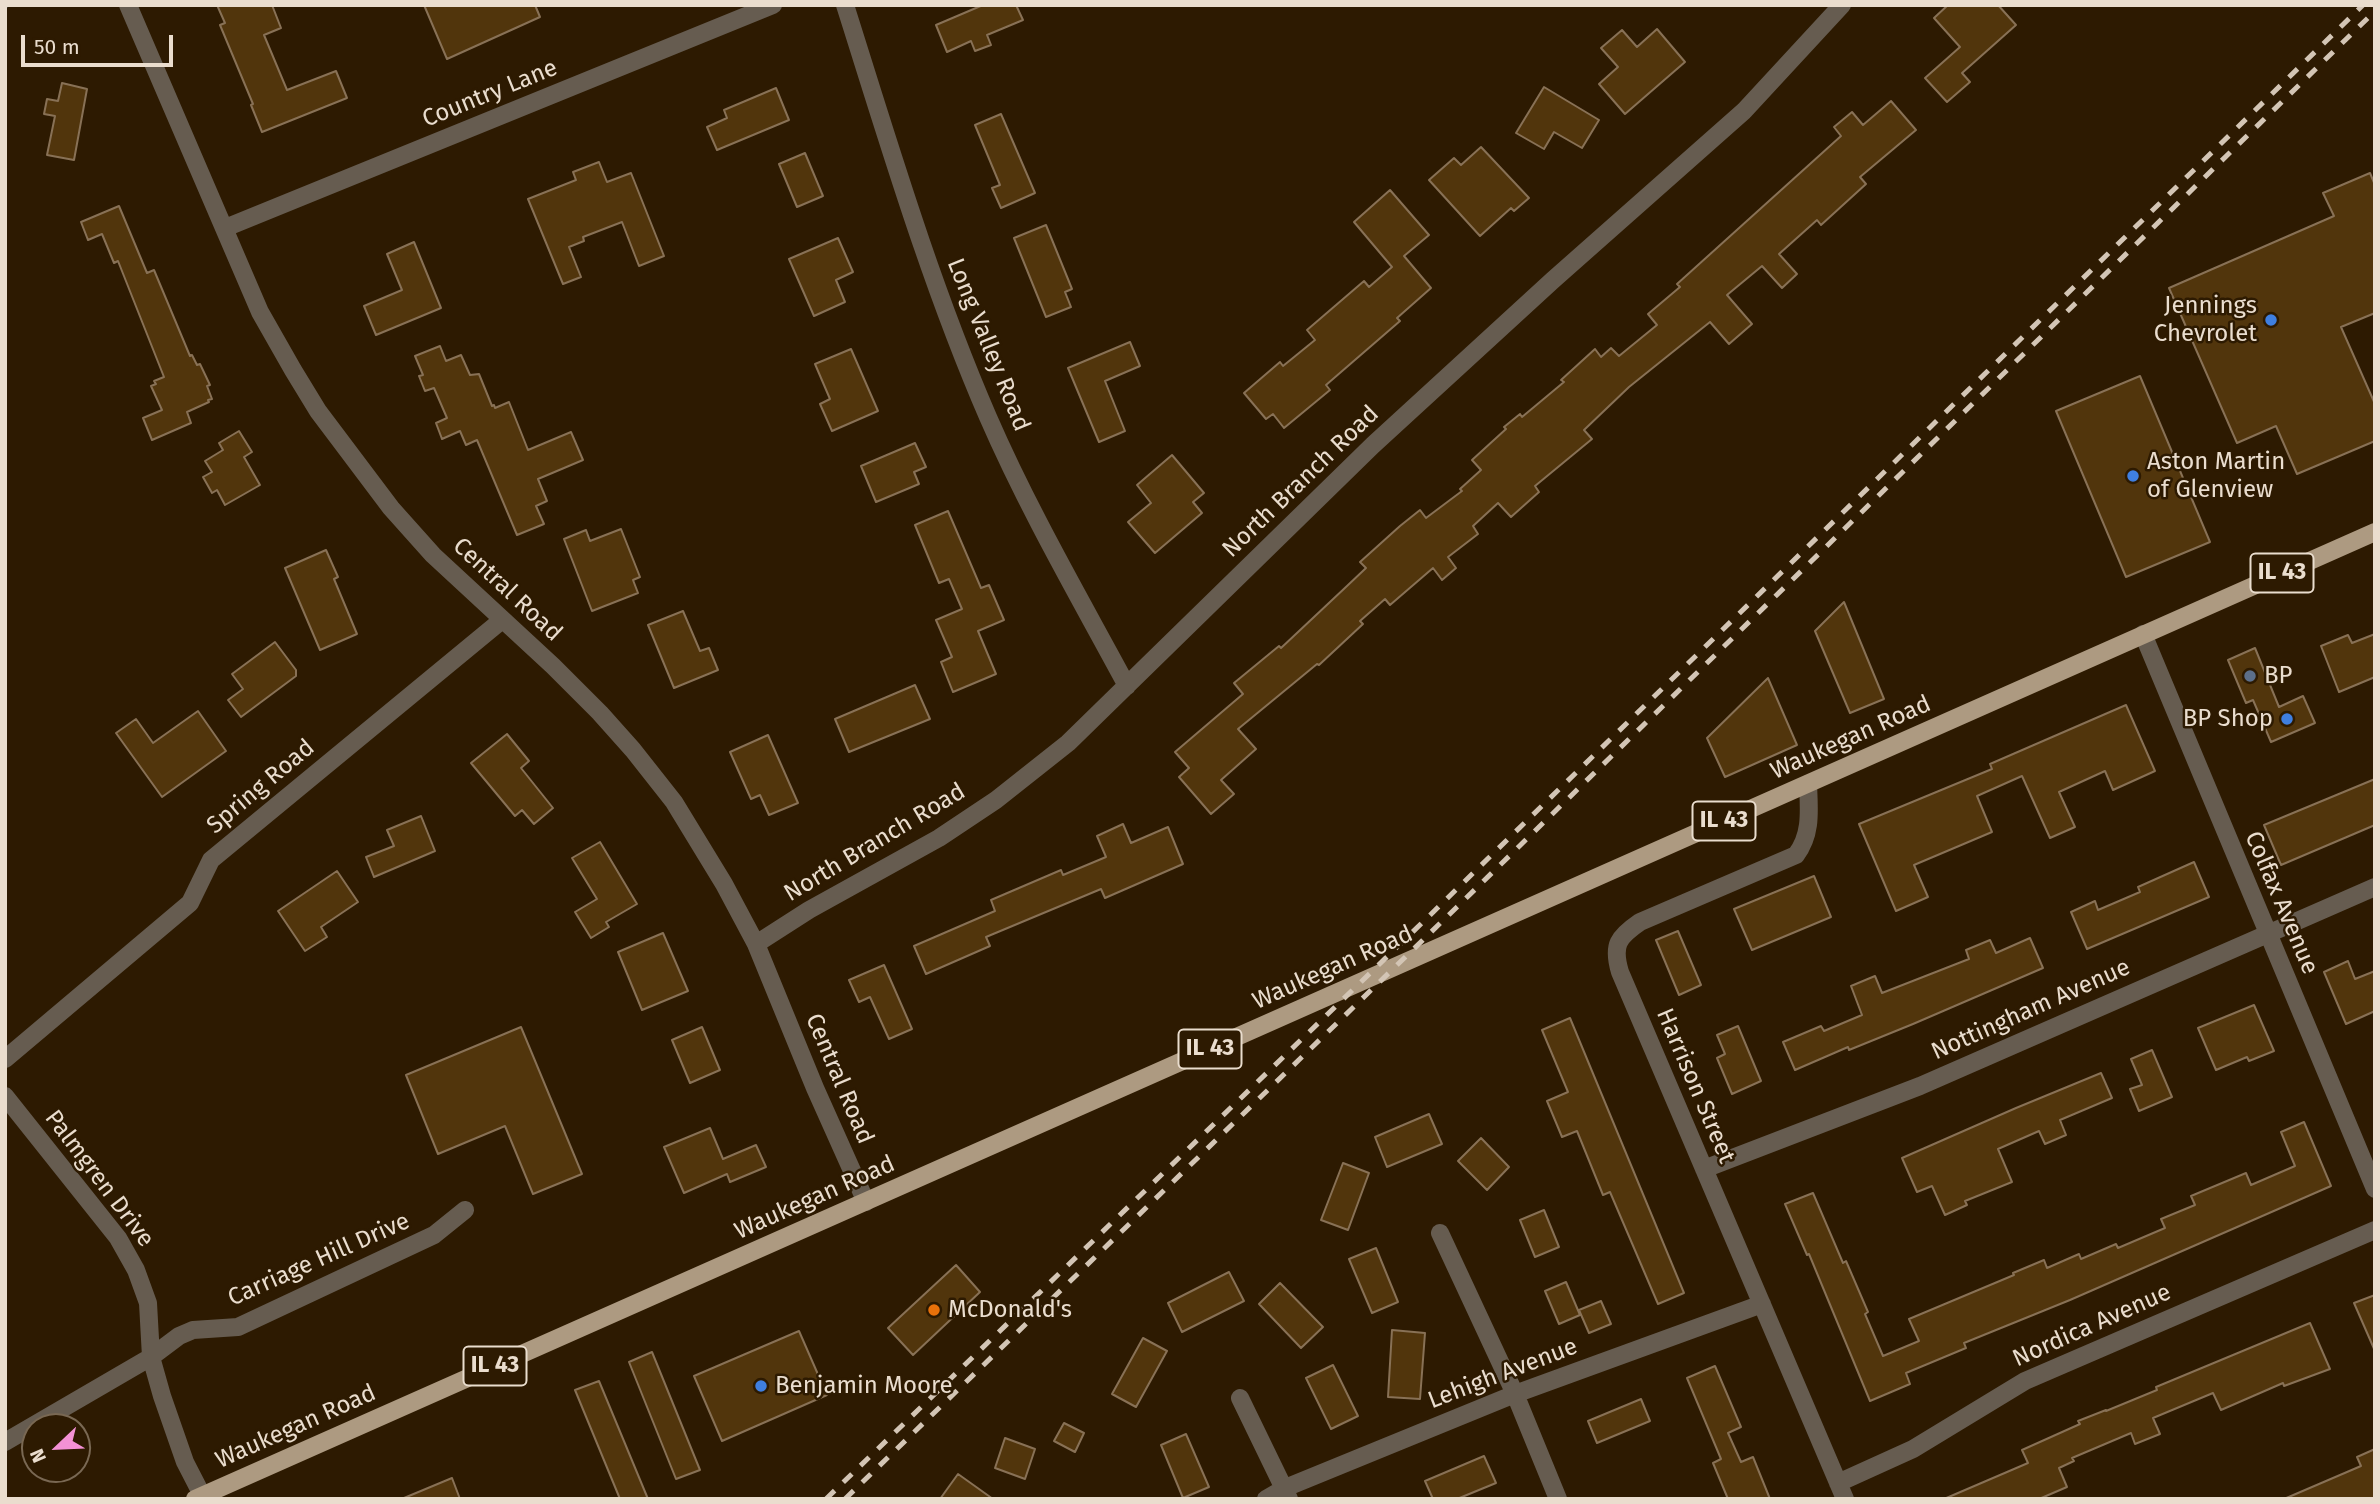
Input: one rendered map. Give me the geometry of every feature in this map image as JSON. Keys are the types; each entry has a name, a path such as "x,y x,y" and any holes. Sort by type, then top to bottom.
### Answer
{"main road":[{"name":"Waukegan Road","path":"199,1497 2375,532"}],"street":[{"name":"Central Road","path":"128,5 260,312 318,411 391,509 433,555 600,713 674,802 724,884 756,944 815,1088 866,1202"},
{"name":"Country Lane","path":"225,228 773,5"},
{"name":"Long Valley Road","path":"845,5 917,232 988,416 1025,496 1127,686"},
{"name":"North Branch Road","path":"756,944 808,910 939,838 996,800 1068,743 1373,445 1553,280 1744,111 1842,5"},
{"name":"Spring Road","path":"5,1059 190,903 211,860 502,620"},
{"name":"Colfax Avenue","path":"2143,634 2375,1189"},
{"name":"Harrison Street","path":"1808,784 1807,835 1804,845 1796,855 1640,922 1618,942 1615,956 1842,1491"},
{"name":"Nottingham Avenue","path":"1704,1168 1920,1086 2375,887"},
{"name":"Palmgren Drive","path":"5,1096 118,1238 136,1270 148,1303 151,1357 162,1396 199,1497"},
{"name":"Carriage Hill Drive","path":"5,1442 151,1357 179,1336 193,1330 238,1328 434,1236 466,1210"},
{"name":"Nordica Avenue","path":"1842,1491 2025,1381 2375,1230"},
{"path":"1440,1233 1515,1394 1558,1499"},
{"name":"Lehigh Avenue","path":"1266,1499 1287,1494 1515,1394 1762,1304"},
{"path":"1240,1398 1287,1494"}],"building":[{"path":"217,5 272,5 281,28 264,35 287,90 336,71 347,98 262,132 220,25 225,23"},
{"path":"424,5 535,5 540,17 447,59"},
{"path":"983,5 1016,5 1023,20 987,35 991,45 975,51 971,41 947,52 936,25"},
{"path":"1948,5 1998,5 2016,25 1962,73 1970,82 1947,102 1925,78 1960,47 1934,18"},
{"path":"1657,29 1685,62 1625,114 1599,84 1618,67 1601,48 1622,30 1637,47"},
{"path":"62,83 87,89 74,160 47,155 55,116 44,114 47,99 58,101"},
{"path":"1544,87 1599,120 1582,148 1554,132 1544,149 1516,133"},
{"path":"776,88 789,120 717,150 707,127 727,118 724,110"},
{"path":"1891,101 1916,130 1860,177 1866,184 1821,225 1817,220 1779,254 1797,274 1782,288 1762,266 1727,295 1752,324 1729,344 1710,322 1629,387 1584,430 1592,439 1535,486 1539,492 1511,517 1498,503 1473,526 1478,534 1448,557 1456,568 1442,580 1433,568 1390,605 1385,599 1360,621 1363,624 1319,665 1238,729 1256,749 1221,780 1234,794 1211,814 1179,777 1189,768 1175,752 1243,694 1234,683 1279,646 1281,648 1347,586 1366,568 1360,562 1400,526 1420,510 1426,518 1462,491 1460,489 1481,470 1472,460 1506,429 1504,427 1520,414 1522,417 1564,382 1561,380 1595,349 1601,357 1611,348 1619,356 1657,325 1648,314 1680,287 1677,284 1841,136 1834,127 1852,112 1863,125"},
{"path":"1001,114 1035,193 1001,208 992,188 1000,185 975,125"},
{"path":"1481,147 1529,198 1514,211 1511,208 1480,236 1429,180 1454,158 1461,165"},
{"path":"805,153 823,196 797,207 779,164"},
{"path":"599,162 607,182 631,173 664,256 639,266 622,222 583,237 584,241 569,247 581,277 563,284 528,199 576,180 573,172"},
{"name":"Jennings Chevrolet","path":"2370,173 2375,185 2375,313 2341,327 2375,404 2375,441 2297,474 2276,426 2237,443 2169,288 2334,216 2323,193"},
{"path":"1390,190 1429,235 1404,256 1431,288 1397,318 1400,321 1326,385 1330,390 1284,428 1273,414 1266,419 1244,393 1280,362 1283,366 1315,340 1307,330 1364,281 1369,287 1392,267 1354,222"},
{"path":"119,206 147,273 154,270 190,356 192,355 197,365 200,364 210,385 207,386 212,399 187,412 191,423 152,440 143,418 162,410 151,386 156,384 154,381 164,377 118,261 114,263 102,234 88,240 81,222"},
{"path":"1046,225 1072,289 1065,292 1071,307 1046,317 1014,238"},
{"path":"838,238 853,272 836,280 845,302 814,316 789,259"},
{"path":"414,242 441,308 376,335 364,306 402,290 387,254"},
{"path":"1130,342 1140,366 1105,381 1125,431 1099,442 1068,368"},
{"path":"440,346 446,361 461,355 470,375 479,374 492,406 495,408 509,402 528,450 571,432 583,460 538,479 547,501 536,506 544,524 517,535 477,440 466,445 460,431 442,439 436,423 447,418 434,388 425,391 419,376 423,375 415,356"},
{"path":"851,349 878,411 832,431 820,404 830,399 815,364"},
{"name":"Aston Martin of Glenview","path":"2140,376 2210,542 2126,577 2056,411"},
{"path":"239,431 252,452 244,457 260,485 225,505 217,490 212,493 203,477 212,472 205,461 223,450 219,443"},
{"path":"915,443 926,467 914,472 919,484 876,502 861,466"},
{"path":"1172,455 1204,493 1193,502 1202,513 1155,553 1128,522 1151,503 1137,485"},
{"path":"948,511 981,588 989,585 1004,620 978,631 996,674 953,692 941,662 952,657 936,620 962,609 949,579 939,583 915,525"},
{"path":"621,529 640,577 633,580 638,593 592,611 564,539 586,530 590,541"},
{"path":"326,550 338,577 334,579 357,634 320,650 285,568"},
{"path":"1844,602 1884,699 1850,713 1815,631"},
{"path":"683,611 700,651 709,648 718,670 674,688 648,625"},
{"path":"2375,634 2375,677 2339,692 2321,646 2348,635 2352,643"},
{"path":"275,642 296,670 296,676 241,717 228,700 243,689 232,674"},
{"path":"2255,648 2279,707 2303,696 2315,723 2271,742 2253,700 2246,703 2228,660"},
{"path":"1768,678 1797,745 1725,777 1707,738"},
{"path":"915,685 930,719 849,752 835,719"},
{"path":"2126,705 2155,771 2113,790 2105,771 2059,792 2075,827 2050,838 2022,776 1977,796 1992,832 1914,865 1928,897 1896,911 1859,824 1992,769 1990,764"},
{"path":"198,711 226,751 162,797 116,733 136,719 153,743"},
{"path":"507,734 529,761 521,768 553,808 534,824 522,810 515,816 471,763"},
{"path":"768,735 798,803 769,815 760,795 751,799 730,752"},
{"path":"2375,779 2375,825 2281,865 2264,825"},
{"path":"421,816 435,851 374,877 366,857 394,846 387,830"},
{"path":"1123,824 1131,843 1168,827 1183,864 1105,898 1101,889 986,937 990,946 926,974 914,946 995,911 991,900 1061,870 1063,875 1106,857 1097,836"},
{"path":"600,842 637,904 606,922 609,927 591,938 575,912 597,899 572,858"},
{"path":"2194,862 2209,897 2087,949 2071,912 2095,901 2098,910 2140,892 2138,887"},
{"path":"337,871 358,902 321,927 327,937 305,951 278,911"},
{"path":"1814,876 1831,917 1752,950 1734,909"},
{"path":"1678,931 1701,985 1679,995 1656,940"},
{"path":"663,933 688,991 642,1010 618,952"},
{"path":"2030,938 2043,968 1913,1024 1849,1050 1848,1047 1795,1070 1783,1042 1821,1026 1824,1031 1862,1015 1851,986 1875,976 1882,993 1969,959 1966,950 1990,940 1996,953"},
{"path":"2348,961 2355,979 2375,971 2375,1011 2346,1024 2324,972"},
{"path":"884,965 912,1029 889,1039 870,997 859,1002 849,980"},
{"path":"2254,1005 2274,1051 2249,1061 2247,1057 2216,1070 2198,1028"},
{"path":"1570,1018 1684,1293 1658,1304 1610,1192 1603,1195 1577,1131 1562,1137 1547,1101 1568,1092 1542,1030"},
{"path":"1738,1026 1761,1081 1732,1094 1717,1058 1725,1054 1717,1035"},
{"path":"521,1027 582,1174 533,1194 505,1126 438,1154 406,1075"},
{"path":"702,1027 720,1070 690,1083 672,1040"},
{"path":"2152,1050 2172,1097 2139,1111 2130,1089 2142,1085 2131,1059"},
{"path":"2101,1073 2112,1098 2060,1120 2066,1135 2045,1144 2039,1131 1998,1149 2012,1182 1965,1201 1967,1205 1945,1215 1932,1186 1917,1192 1902,1158"},
{"path":"1429,1114 1442,1144 1387,1167 1375,1137"},
{"path":"2304,1122 2331,1186 2070,1300 1964,1343 1966,1348 1906,1373 1910,1384 1870,1401 1809,1254 1807,1255 1785,1204 1813,1193 1843,1263 1846,1261 1868,1312 1865,1314 1883,1356 1919,1341 1909,1319 2044,1260 2047,1268 2079,1254 2081,1259 2116,1244 2118,1248 2165,1228 2161,1219 2195,1205 2191,1196 2246,1173 2251,1185 2295,1166 2281,1132"},
{"path":"710,1128 723,1159 756,1145 766,1167 730,1182 727,1174 684,1193 664,1147"},
{"path":"1481,1138 1509,1167 1487,1190 1458,1161"},
{"path":"1343,1163 1369,1173 1348,1230 1321,1220"},
{"path":"1544,1210 1559,1247 1535,1257 1520,1220"},
{"path":"1376,1248 1398,1302 1372,1313 1349,1259"},
{"name":"McDonald's","path":"956,1265 980,1292 913,1355 888,1328"},
{"path":"1229,1272 1244,1301 1182,1332 1168,1303"},
{"path":"1566,1282 1580,1315 1559,1324 1545,1291"},
{"path":"1280,1283 1323,1327 1301,1348 1259,1304"},
{"path":"2375,1295 2375,1351 2354,1303"},
{"path":"1601,1301 1611,1324 1589,1333 1579,1310"},
{"path":"2310,1323 2330,1369 2284,1386 2283,1383 2221,1410 2213,1393 2153,1418 2160,1434 2135,1444 2131,1433 2072,1458 2074,1461 2059,1468 2067,1487 2039,1499 1944,1499 2028,1463 2022,1450 2080,1424 2078,1421 2157,1390 2156,1387"},
{"path":"1392,1330 1425,1333 1420,1399 1388,1397"},
{"name":"Benjamin Moore","path":"799,1331 827,1395 722,1441 694,1376"},
{"path":"1143,1338 1167,1351 1136,1407 1112,1394"},
{"path":"652,1352 700,1470 676,1479 629,1362"},
{"path":"1333,1365 1358,1416 1331,1429 1306,1378"},
{"path":"1715,1366 1741,1427 1728,1433 1741,1462 1753,1457 1770,1499 1728,1499 1713,1463 1721,1459 1687,1378"},
{"path":"599,1381 648,1499 620,1499 575,1390"},
{"path":"1641,1399 1650,1421 1597,1443 1588,1421"},
{"path":"1064,1423 1084,1433 1075,1452 1054,1441"},
{"path":"1186,1434 1209,1487 1183,1498 1161,1445"},
{"path":"1005,1438 1035,1449 1025,1479 995,1468"},
{"path":"2375,1449 2375,1499 2284,1499 2361,1466 2357,1457"},
{"path":"1484,1456 1496,1483 1457,1499 1433,1499 1425,1481"},
{"path":"958,1474 993,1499 940,1499"},
{"path":"452,1478 460,1499 404,1499 404,1498"}],"railway":[{"path":"826,1499 1424,921 2363,5"},
{"path":"845,1499 1457,907 2375,11"}],"place":[{"name":"Jennings Chevrolet","path":"2271,320"},
{"name":"Aston Martin of Glenview","path":"2133,476"},
{"name":"BP","path":"2250,676"},
{"name":"BP Shop","path":"2287,719"},
{"name":"McDonald's","path":"934,1310"},
{"name":"Benjamin Moore","path":"761,1386"}]}
